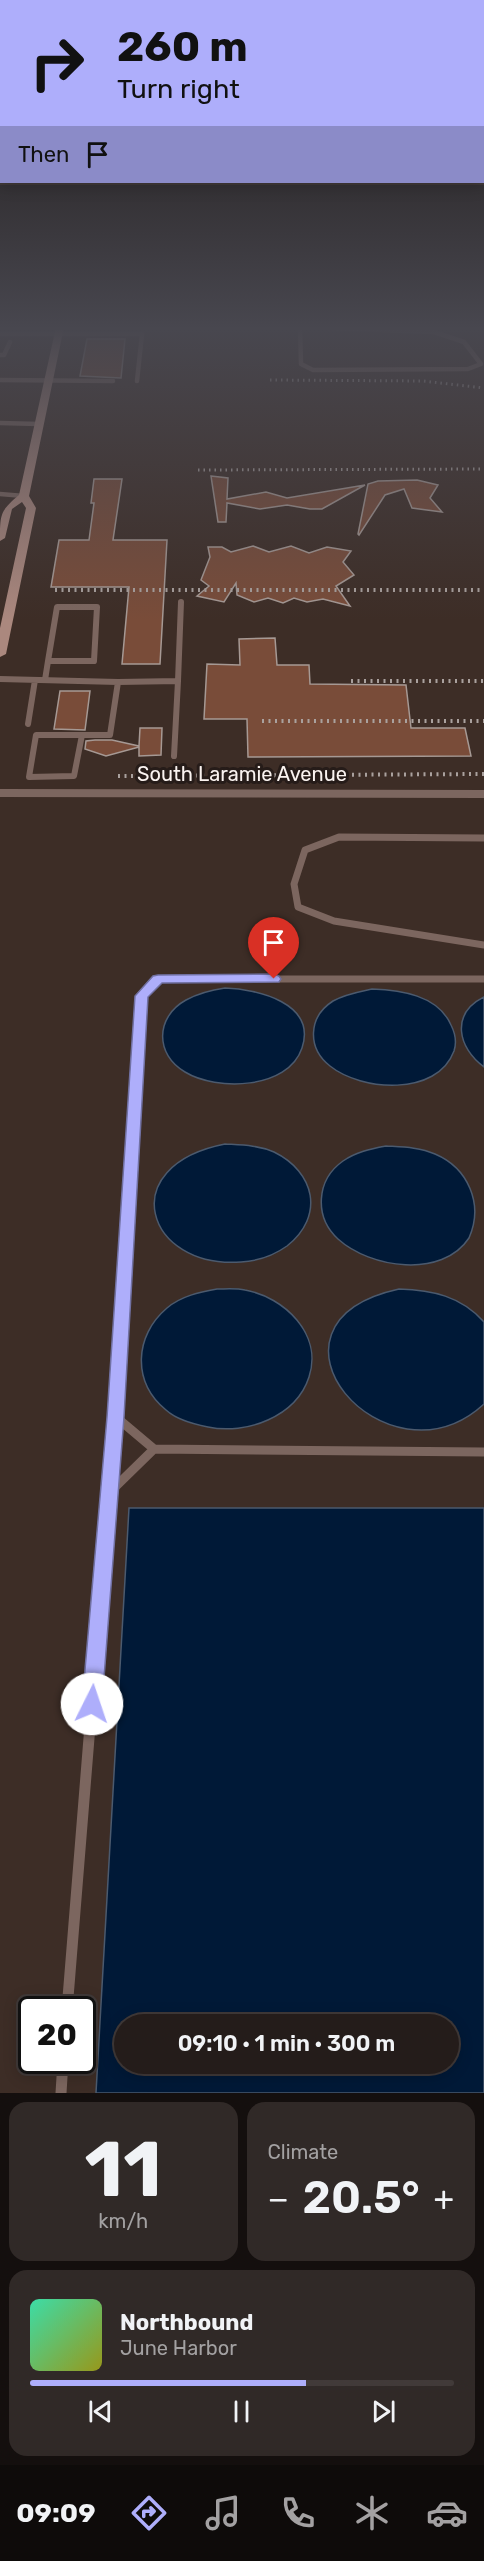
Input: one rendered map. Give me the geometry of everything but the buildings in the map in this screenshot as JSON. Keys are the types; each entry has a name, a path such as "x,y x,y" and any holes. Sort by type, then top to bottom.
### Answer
{"main road":[{"path":"0,538 8,508 24,496 39,425"},
{"path":"0,654 31,508 24,496"}],"street":[{"name":"South Laramie Avenue","path":"0,794 484,794"}],"lane":[{"path":"0,494 24,496"},
{"path":"174,756 181,602"},
{"path":"45,680 48,661 57,607 97,607 94,661 48,661"},
{"path":"0,678 118,682 178,681"},
{"path":"28,724 35,680"},
{"path":"82,735 74,776 29,777 36,735 82,735 110,735 118,682"},
{"path":"484,838 339,837 305,850 294,884 298,907 334,921 484,945"},
{"path":"69,1996 116,1417 142,996 158,979 484,979"},
{"path":"116,1417 154,1449 484,1452"},
{"path":"109,1493 154,1449"},
{"path":"61,2093 62,2074"}],"shaded area":[{"path":"0,425 484,425 484,2093 0,2093"}],"water":[{"path":"225,988 253,991 267,996 293,1010 301,1020 304,1033 302,1048 294,1062 282,1072 250,1083 214,1082 185,1072 168,1056 164,1046 164,1026 176,1007 196,995"},
{"path":"372,989 417,996 437,1007 445,1015 452,1028 455,1041 454,1051 445,1066 432,1076 415,1083 378,1084 360,1081 344,1074 322,1059 314,1042 315,1024 319,1015 333,1001"},
{"path":"484,997 484,1067 468,1050 464,1041 462,1022 466,1012 473,1004"},
{"path":"225,1144 256,1147 274,1152 299,1171 306,1183 310,1195 307,1221 299,1234 276,1253 241,1262 208,1260 183,1250 165,1234 155,1214 156,1193 167,1173 190,1156"},
{"path":"386,1146 417,1149 447,1160 456,1168 470,1188 475,1212 469,1238 457,1251 442,1260 405,1265 368,1257 338,1239 325,1220 321,1199 327,1178 334,1169 343,1161 363,1151"},
{"path":"217,1289 245,1290 273,1300 297,1320 310,1346 312,1361 309,1377 302,1391 281,1413 253,1425 223,1429 202,1426 180,1419 155,1399 147,1386 143,1373 141,1359 143,1345 156,1319 178,1300"},
{"path":"399,1289 434,1293 456,1300 484,1322 484,1404 446,1426 407,1429 372,1416 345,1393 330,1364 331,1334 353,1308"},
{"path":"129,1508 484,1508 484,2093 96,2093"}],"railway":[{"path":"198,470 484,469"},
{"path":"55,590 484,590"},
{"path":"351,681 484,681"},
{"path":"262,721 484,721"},
{"path":"118,776 484,774"}],"route":[{"path":"92,1704 116,1417 142,996 158,979 274,979"}]}
